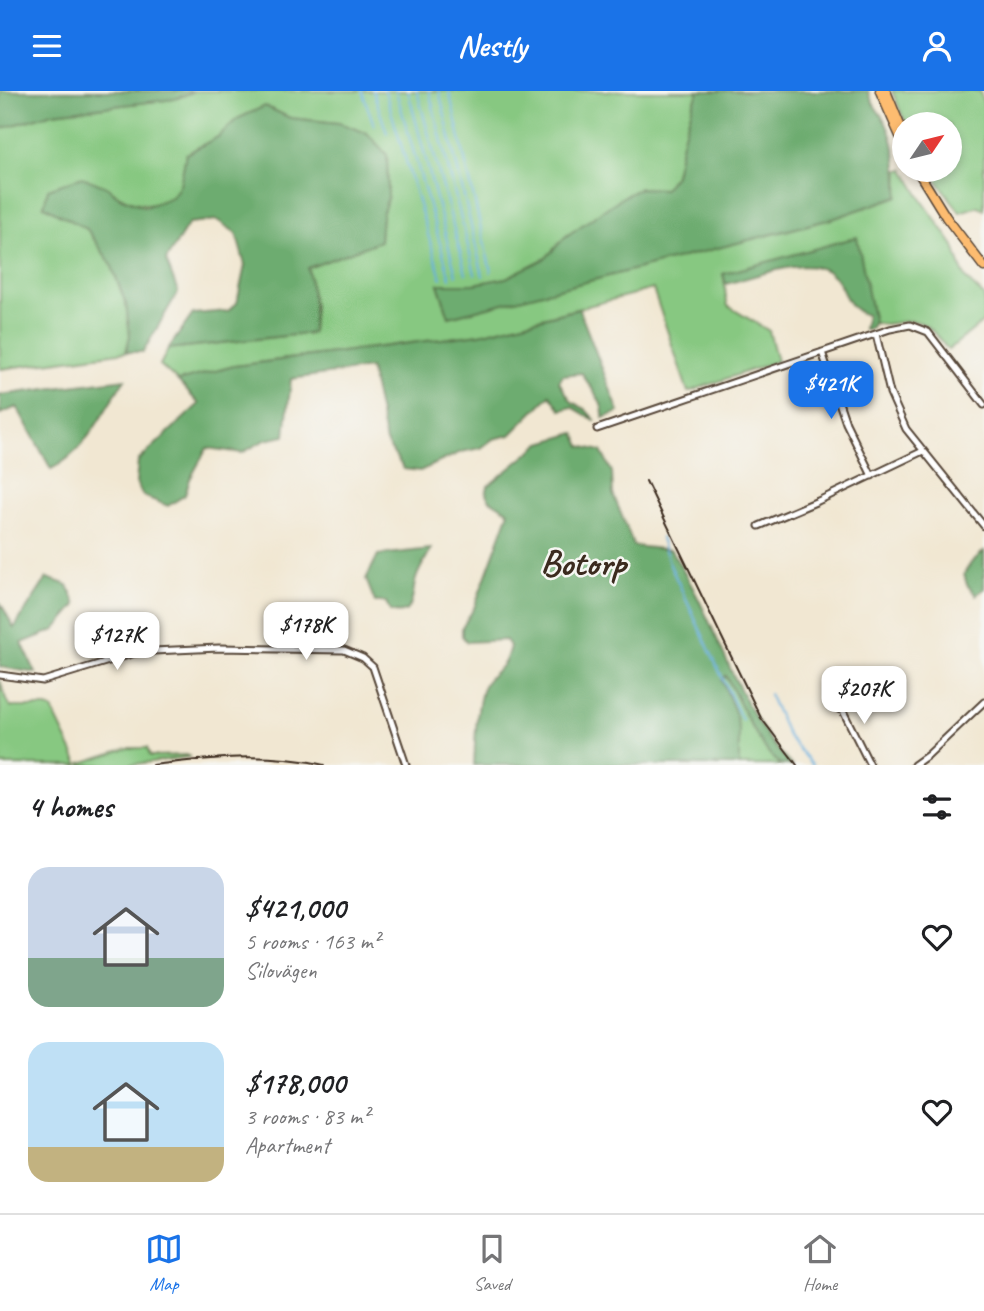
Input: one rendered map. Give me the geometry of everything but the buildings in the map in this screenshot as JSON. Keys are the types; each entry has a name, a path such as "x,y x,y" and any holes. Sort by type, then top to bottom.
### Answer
{"highway":[{"path":"880,91 892,118"},
{"path":"886,91 895,112"},
{"path":"924,182 984,267"},
{"path":"931,182 984,259"}],"street":[{"path":"597,429 903,325 923,329 984,405"},
{"path":"876,334 895,406 906,429 984,526"},
{"path":"822,352 846,423 872,476"},
{"path":"759,526 923,451"},
{"path":"0,675 43,681 144,652 219,648 344,650 363,658 373,667 406,765"},
{"path":"914,765 984,702"},
{"path":"838,708 843,711 870,765"}],"green space":[{"path":"0,91 195,91 175,99 53,113 0,129"},
{"path":"195,91 699,91 683,138 675,175 664,189 640,188 565,237 546,258 506,278 474,284 438,284 449,317 835,218 898,196 899,182 912,182 954,246 967,280 984,296 984,321 948,350 931,330 921,323 874,323 856,238 723,274 728,306 769,331 777,361 688,392 653,289 480,334 234,366 178,381 160,365 168,349 312,333 314,306 308,268 380,240 382,215 388,197 387,155 367,133 339,123 290,118 265,106 237,119 218,137 186,154 179,187 165,202 135,202 107,187 44,206 87,229 111,264 126,304 130,336 126,352 0,369 0,129 53,113 175,99"},
{"path":"699,91 868,91 892,138 892,182 897,182 898,196 835,218 449,317 438,284 474,284 506,278 546,258 565,237 621,198 640,188 664,189 675,175"},
{"path":"892,91 980,91 984,106 984,210 978,206 960,212 938,182 962,182 962,112 901,112"},
{"path":"265,106 290,118 339,123 367,133 387,155 388,197 382,215 380,241 308,268 314,306 312,333 168,349 193,314 228,311 237,303 245,265 236,233 217,220 189,223 166,260 178,292 143,352 126,352 130,336 126,304 111,264 87,229 44,206 48,189 82,177 107,187 119,197 145,207 172,197 180,185 186,154 218,137 237,119"},
{"path":"857,237 874,323 869,329 864,329 867,315 853,307 831,274 819,268 788,268 726,284 723,274"},
{"path":"579,309 619,412 603,418 602,406 582,373 563,375 559,382 572,402 585,409 596,421 572,407 561,410 550,395 510,435 493,439 481,448 461,452 420,471 404,469 386,442 370,368 291,379 285,436 265,440 242,453 207,448 190,479 185,495 168,506 143,496 136,483 138,461 199,404 178,381 234,366 480,334"},
{"path":"125,379 84,442 63,462 51,469 17,407 0,414 0,395"},
{"path":"575,433 581,446 601,451 612,472 613,494 634,546 671,550 706,614 748,705 775,746 792,765 781,764 766,749 726,676 722,680 739,730 739,765 474,765 483,689 486,682 503,665 510,646 506,640 467,642 462,636 462,628 474,608 509,512 490,500 486,494 488,486 541,443"},
{"path":"431,549 417,575 408,608 398,613 390,611 386,602 375,602 366,579 378,555"},
{"path":"984,551 984,589 976,595 967,585 964,574"},
{"path":"47,578 68,585 76,605 55,630 22,643 36,673 0,667 0,602 14,628"},
{"path":"726,676 757,735 782,765 739,765 739,730 722,680"},
{"path":"0,680 11,707 52,709 79,765 0,765"},
{"path":"127,748 147,748 150,756 189,757 128,765 81,763"}],"waterway":[{"path":"362,91 374,125"},
{"path":"373,91 387,133"},
{"path":"385,91 441,278"},
{"path":"396,91 450,278"},
{"path":"408,91 456,275"},
{"path":"417,91 466,274"},
{"path":"429,91 475,274"},
{"path":"439,91 483,276"},
{"path":"449,91 491,272"},
{"path":"661,538 670,565 742,720"},
{"path":"769,694 788,736 813,765"}],"railway":[{"path":"646,481 761,718 797,765"},
{"path":"152,765 217,758 259,757 324,765"}],"district":[{"name":"Botorp","path":"583,562"}]}
